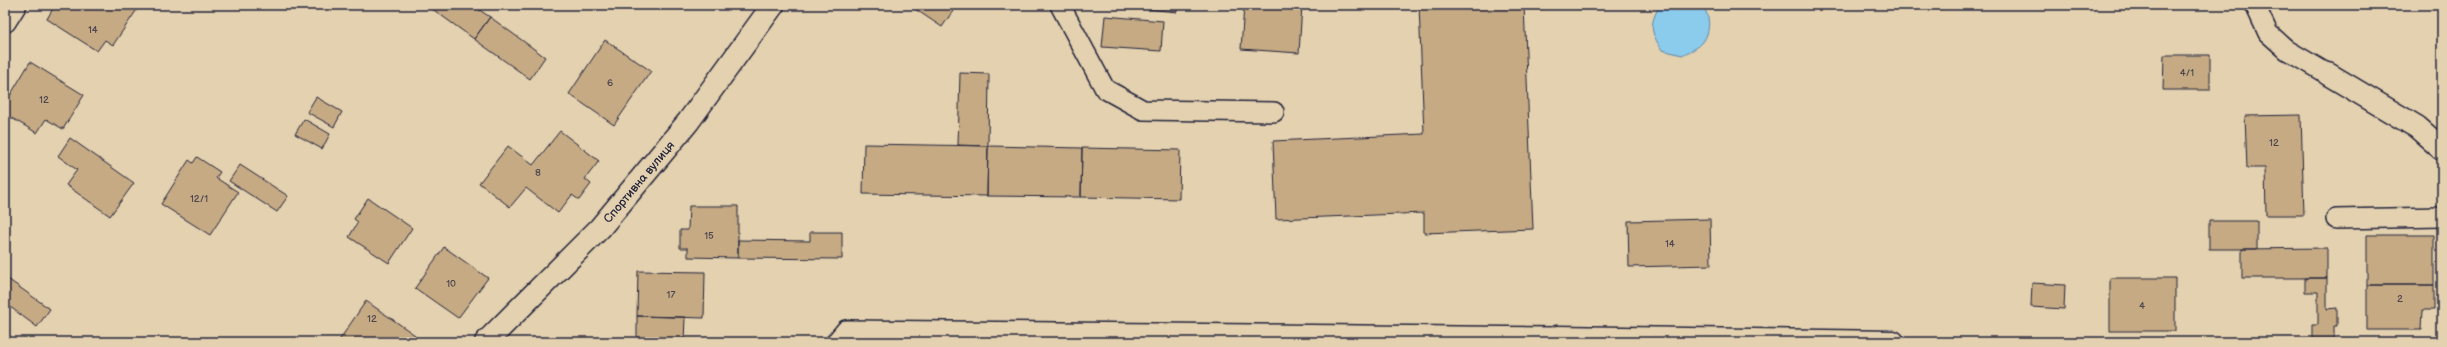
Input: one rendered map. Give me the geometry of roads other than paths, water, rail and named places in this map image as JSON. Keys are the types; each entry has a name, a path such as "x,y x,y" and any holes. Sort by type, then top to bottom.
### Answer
{"street":[{"path":"5,20 15,5"},
{"name":"Спортивна вулиця","path":"486,342 600,228 688,122 773,5"},
{"path":"2328,74 2416,127 2442,149"},
{"path":"1558,337 1893,342"}],"lane":[{"path":"1060,5 1104,89 1143,110 1274,112"},
{"path":"2255,5 2268,33 2287,50 2328,74"},
{"path":"2336,219 2442,217"},
{"path":"836,342 846,330 1558,337"}],"water":[{"path":"1660,5 1701,5 1707,13 1709,24 1707,34 1702,43 1682,55 1662,50 1655,38 1652,28 1654,18"}]}
